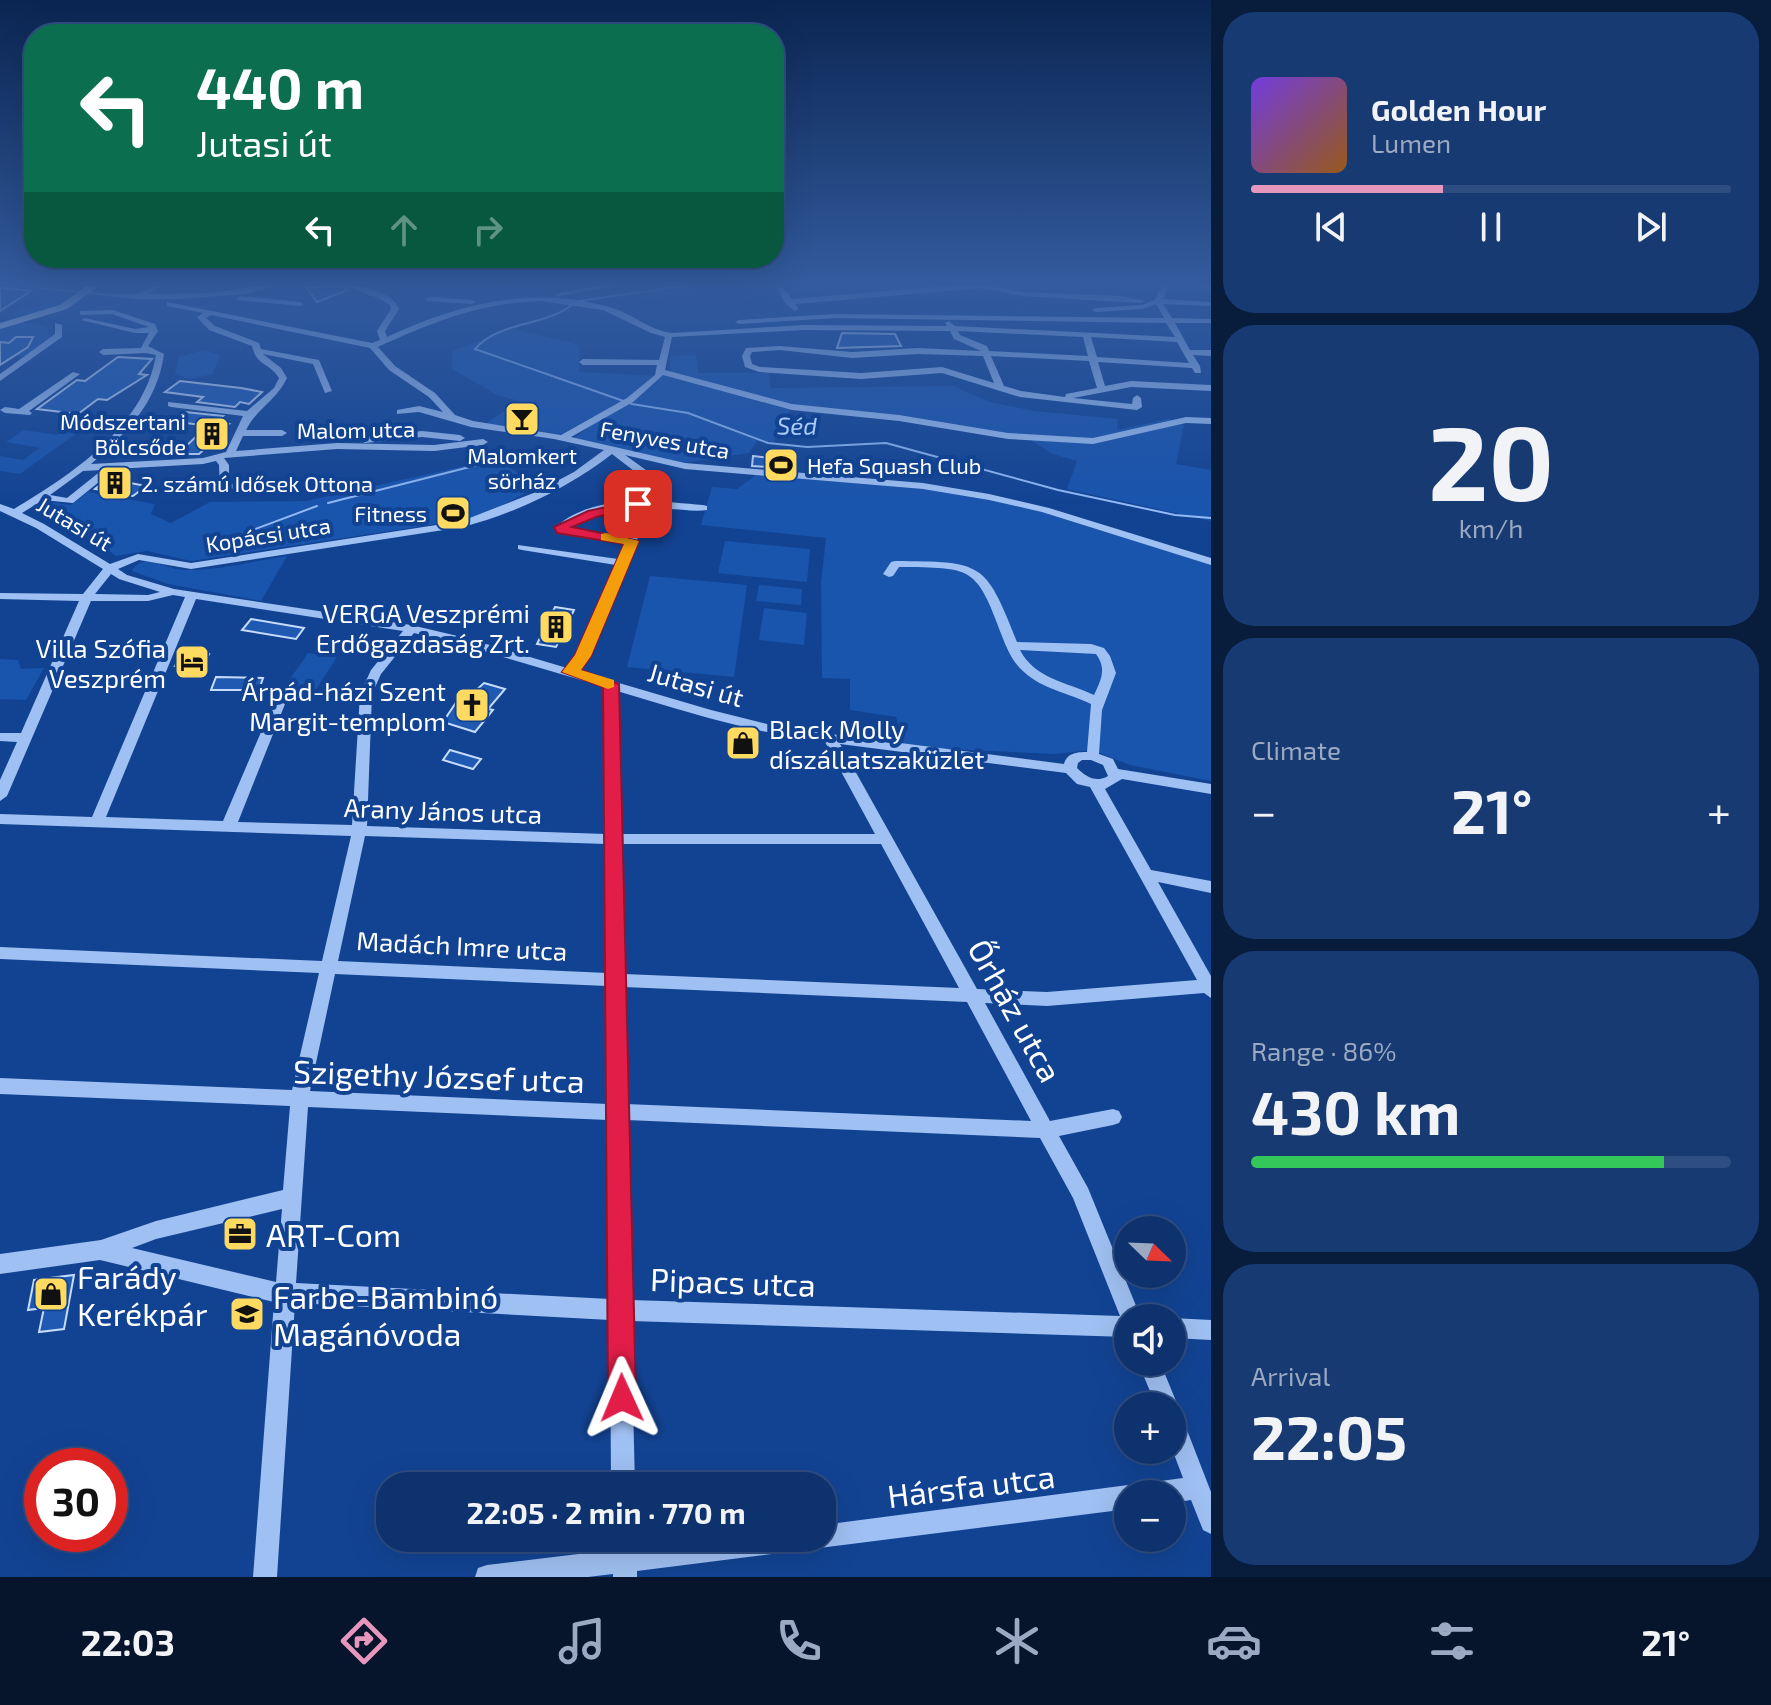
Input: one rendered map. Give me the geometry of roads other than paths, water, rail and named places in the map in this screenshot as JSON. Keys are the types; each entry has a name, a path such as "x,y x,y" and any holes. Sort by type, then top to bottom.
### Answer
{"street":[{"path":"0,378 27,359"},
{"path":"15,513 80,468 144,402 160,359"},
{"path":"265,359 283,378 278,389 249,414 241,433 224,456 224,487 287,484"},
{"path":"299,359 316,362 328,391"},
{"path":"384,359 392,368 432,395 451,417"},
{"path":"562,438 627,402 662,368 664,359"},
{"path":"747,359 748,365 759,369 877,376 942,370 1048,397 1126,407 1137,407 1137,398"},
{"path":"824,359 829,372"},
{"path":"988,359 1000,387"},
{"path":"1077,359 1196,366"},
{"path":"1091,359 1101,387"},
{"path":"1191,359 1210,389"},
{"path":"583,362 662,368 792,407 1030,438 1093,441 1186,420 1211,421"},
{"path":"2,409 24,413 76,374"},
{"path":"1048,397 1131,384 1210,389"},
{"path":"171,404 249,414"},
{"name":"Fenyves utca","path":"400,412 419,409 471,424 562,438 612,452 710,469 923,486 989,497 1045,510 1211,562"},
{"path":"337,446 389,436 466,438 523,432"},
{"path":"241,433 282,433"},
{"name":"Malom utca","path":"80,468 337,446 434,448 483,442"},
{"path":"612,452 642,472 650,484"},
{"name":"Kopácsi utca","path":"109,569 138,557 191,566 463,524 496,513 576,475 612,452"},
{"path":"40,497 69,501 113,466"},
{"path":"571,672 583,656 633,538 562,530 561,527 592,514 638,504 703,508"},
{"name":"Jutasi út","path":"0,507 109,569 173,592 411,629 744,723 831,740 1070,769 1077,777 1096,785"},
{"path":"522,547 622,563"},
{"path":"889,574 895,564 949,564 976,572 990,588 1020,665 1034,677 1073,689 1097,702"},
{"path":"0,796 87,596 109,569"},
{"name":"Jutasi út","path":"0,596 148,598 173,592"},
{"path":"97,821 192,595"},
{"path":"265,1577 299,1100 359,832 366,694 383,661 411,629"},
{"path":"1012,646 1091,648 1100,651 1110,671 1105,692 1097,702 1096,746 1092,756"},
{"path":"611,684 623,1472"},
{"path":"229,825 279,704"},
{"path":"0,737 25,738"},
{"name":"Őrház utca","path":"831,740 1081,1194 1125,1304"},
{"path":"1070,769 1075,758 1092,756 1108,762 1116,773 1211,789"},
{"path":"1116,773 1109,784 1096,785 1210,988"},
{"name":"Arany János utca","path":"0,819 613,839 884,839"},
{"path":"1144,874 1211,887"},
{"name":"Madách Imre utca","path":"0,953 329,965 1047,999 1210,988"},
{"name":"Szigethy József utca","path":"0,1086 1045,1130 1113,1117"},
{"name":"Pipacs utca","path":"0,1264 100,1250 156,1230 293,1197"},
{"name":"Pipacs utca","path":"100,1250 272,1292 621,1310 1114,1327"},
{"path":"1186,1329 1211,1330"},
{"path":"1186,1457 1211,1522"},
{"path":"1186,1490 1198,1488"},
{"name":"Hársfa utca","path":"836,1535 1114,1499"},
{"path":"487,1577 624,1570 732,1552"}],"waterway":[{"name":"Séd","path":"502,359 632,404 688,413 768,443 807,447 886,443 1058,490 1175,515 1211,518"},
{"path":"328,503 509,457"},
{"path":"242,534 317,506"}],"place":[{"name":"Malomkert sörház","path":"522,419"},
{"name":"Módszertani Bölcsőde","path":"212,434"},
{"name":"Hefa Squash Club","path":"781,465"},
{"name":"2. számú Idősek Ottona","path":"115,483"},
{"name":"Fitness","path":"453,513"},
{"name":"VERGA Veszprémi Erdőgazdaság Zrt.","path":"556,627"},
{"name":"Villa Szófia Veszprém","path":"192,662"},
{"name":"Árpád-házi Szent Margit-templom","path":"472,705"},
{"name":"Black Molly díszállatszaküzlet","path":"743,743"},
{"name":"ART-Com","path":"240,1234"},
{"name":"Farády Kerékpár","path":"51,1294"},
{"name":"Farbe-Bambinó Magánóvoda","path":"247,1314"}]}
